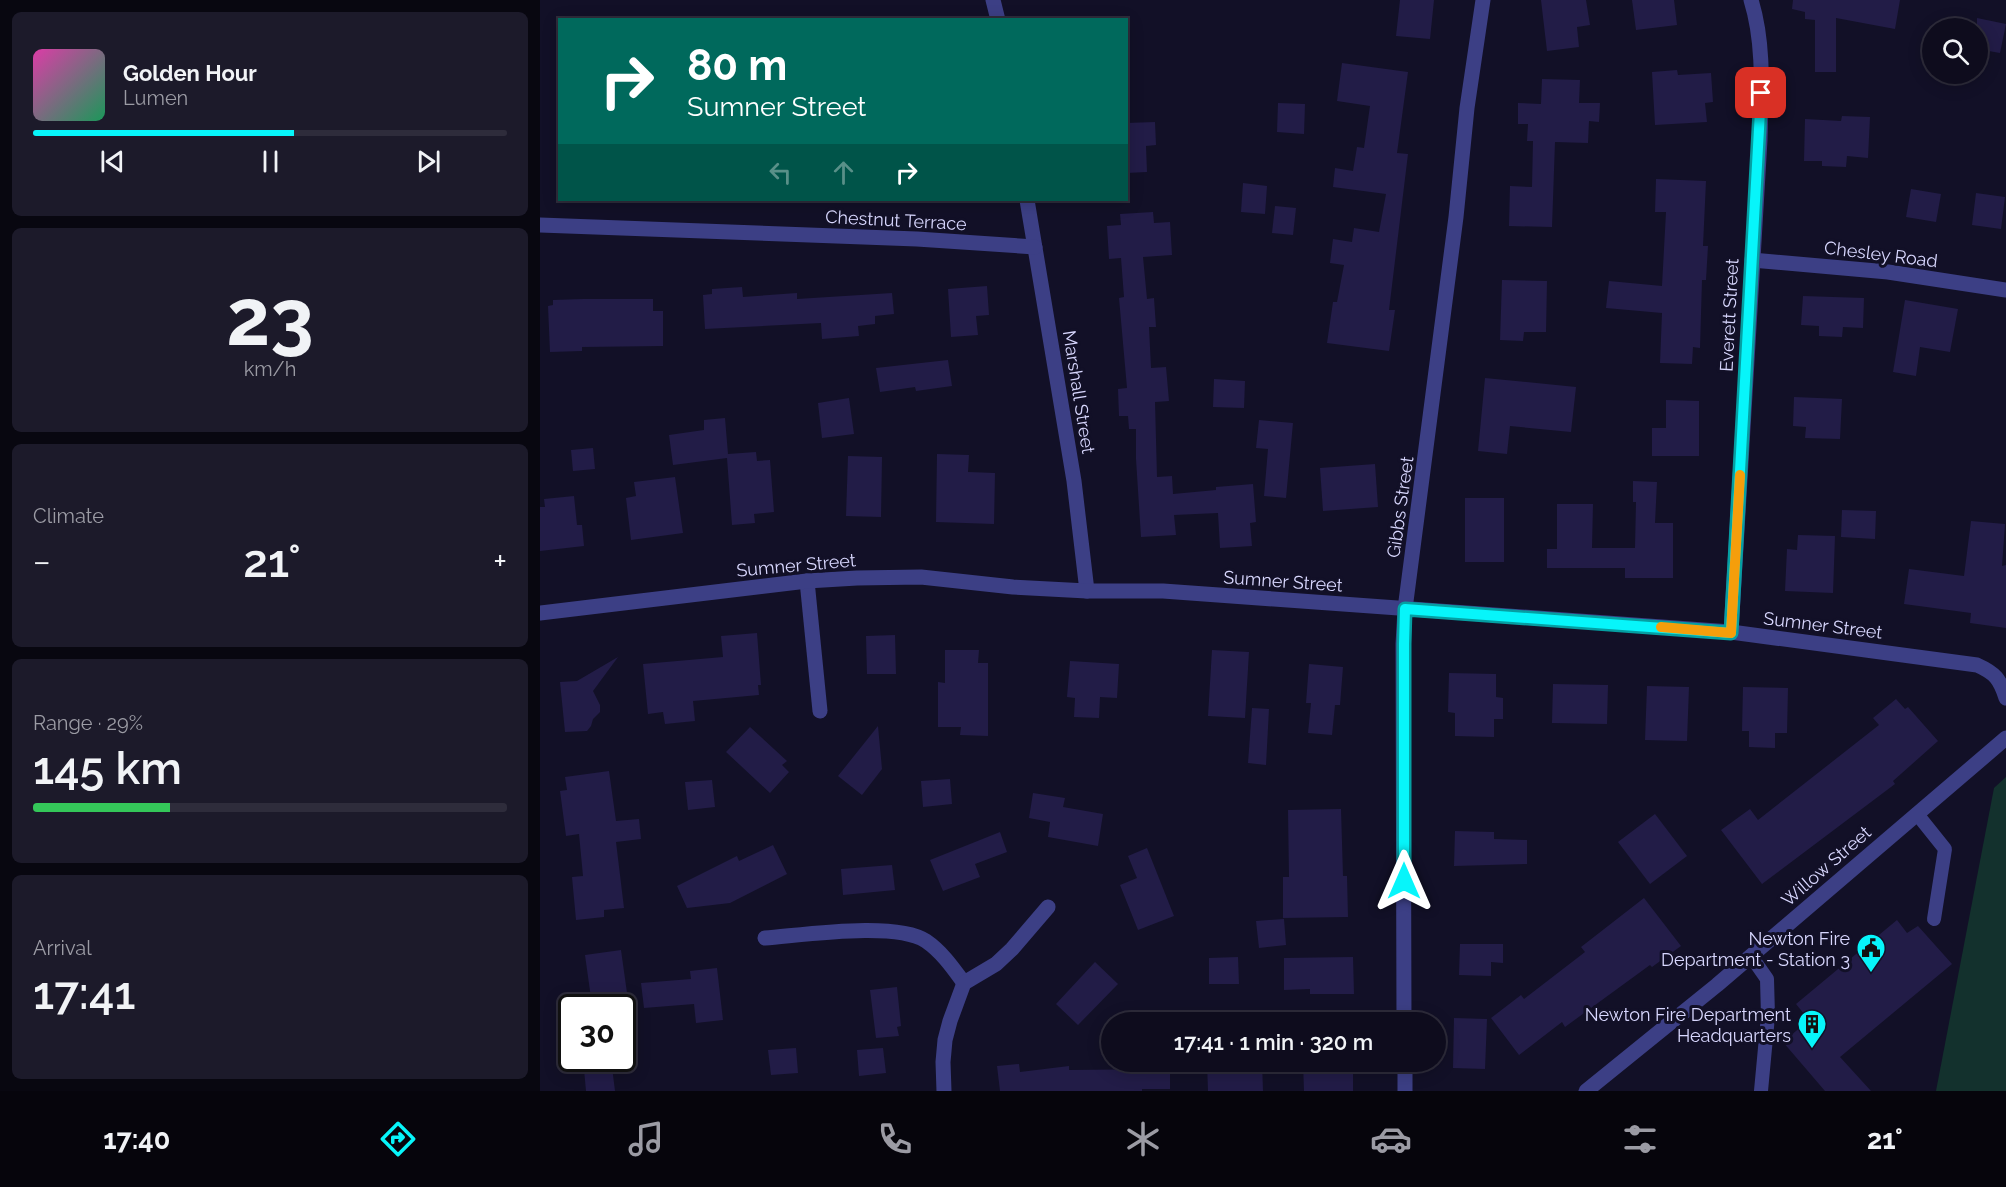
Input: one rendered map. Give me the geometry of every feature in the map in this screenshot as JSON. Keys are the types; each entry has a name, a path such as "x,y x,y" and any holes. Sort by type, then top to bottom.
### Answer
{"street":[{"path":"993,0 998,18"},
{"name":"Gibbs Street","path":"1404,1012 1405,609 1454,228 1467,108 1483,0"},
{"name":"Everett Street","path":"1731,633 1760,140 1761,69 1756,14 1751,0"},
{"name":"Marshall Street","path":"1027,201 1074,481 1087,591"},
{"name":"Chestnut Terrace","path":"540,225 917,239 1035,247"},
{"name":"Chesley Road","path":"1752,260 1888,272 2006,290"},
{"name":"Sumner Street","path":"540,613 807,580 921,577 1013,587 1087,591 1163,591 1731,633 1977,665 1991,671 1999,680 2006,698"},
{"path":"807,580 820,711"},
{"name":"Willow Street","path":"1586,1091 1751,956 2006,738"},
{"path":"944,1091 945,1040 964,982 996,964 1012,949 1047,907"},
{"path":"765,938 872,930 906,933 925,940 940,952 964,982"},
{"path":"1405,1072 1405,1091"}],"lane":[{"path":"1917,814 1946,849 1934,919"},
{"path":"1751,956 1767,979 1768,1016 1761,1091"}],"green space":[{"path":"2006,777 2006,1091 1936,1091 1994,788"}],"building":[{"path":"1400,0 1434,0 1430,39 1396,36"},
{"path":"1541,0 1586,0 1590,25 1577,27 1579,47 1547,51"},
{"path":"1632,0 1674,0 1677,25 1636,30"},
{"path":"1793,0 1900,0 1895,29 1836,18 1836,72 1815,72 1815,20 1805,19 1805,12 1792,9"},
{"path":"1988,20 2006,24 2000,53 1988,51"},
{"path":"1342,63 1408,72 1397,153 1408,154 1389,310 1395,310 1389,351 1327,343 1333,302 1337,302 1344,265 1330,263 1333,239 1352,242 1354,228 1379,232 1386,194 1333,187 1335,168 1353,171 1357,147 1364,148 1370,106 1337,101"},
{"path":"1677,70 1678,75 1711,73 1713,102 1705,103 1707,122 1655,125 1652,72"},
{"path":"1542,79 1580,80 1579,103 1600,103 1599,122 1589,121 1588,143 1555,142 1552,227 1509,226 1510,186 1532,187 1533,141 1527,141 1528,124 1518,124 1518,103 1541,104"},
{"path":"1278,103 1305,104 1304,134 1277,132"},
{"path":"1842,116 1870,117 1868,158 1847,156 1846,167 1822,166 1822,161 1804,161 1805,119 1841,121"},
{"path":"1155,122 1156,145 1146,146 1147,172 1128,173 1128,123"},
{"path":"1656,179 1706,181 1703,246 1708,246 1706,280 1702,280 1700,348 1693,347 1692,364 1660,363 1662,313 1606,308 1609,281 1662,286 1666,212 1655,212"},
{"path":"1243,183 1267,186 1265,214 1241,212"},
{"path":"1911,189 1941,194 1936,222 1906,217"},
{"path":"1976,193 2005,197 2001,229 1972,225"},
{"path":"1275,206 1296,208 1293,235 1272,233"},
{"path":"1153,212 1154,223 1170,222 1172,255 1143,257 1147,299 1154,298 1156,327 1149,327 1151,368 1166,367 1169,401 1155,402 1157,477 1172,476 1173,494 1253,484 1256,522 1250,523 1252,546 1220,548 1218,513 1174,515 1176,535 1141,537 1136,429 1129,429 1128,416 1119,416 1118,389 1127,388 1119,298 1124,297 1121,258 1109,259 1107,226 1121,225 1120,214"},
{"path":"1502,280 1547,281 1546,332 1524,332 1523,341 1500,340"},
{"path":"987,286 989,315 976,316 978,335 951,337 948,289"},
{"path":"742,287 743,297 797,293 797,299 892,293 894,314 875,316 875,324 858,326 859,336 822,339 821,323 705,329 703,295 712,294 712,289"},
{"path":"1803,296 1864,298 1863,328 1843,327 1842,337 1819,336 1819,326 1801,325"},
{"path":"653,299 653,311 663,311 663,346 582,347 582,351 550,352 548,306 553,305 553,300"},
{"path":"1905,300 1958,309 1950,352 1920,347 1916,376 1893,372"},
{"path":"948,360 952,386 916,391 915,387 880,392 876,368"},
{"path":"1485,378 1576,387 1571,432 1510,426 1507,454 1478,451"},
{"path":"1214,379 1245,381 1244,408 1213,407"},
{"path":"1794,397 1842,399 1840,439 1805,438 1806,427 1793,426"},
{"path":"849,398 854,434 822,438 818,403"},
{"path":"1666,400 1699,401 1699,456 1652,456 1652,428 1666,428"},
{"path":"725,418 728,454 756,452 757,461 770,460 774,512 754,514 755,523 732,525 727,458 673,465 669,435 704,430 704,420"},
{"path":"1259,420 1293,423 1286,498 1264,496 1268,449 1256,448"},
{"path":"593,448 595,469 573,471 571,450"},
{"path":"937,454 969,455 968,472 995,473 994,524 936,522"},
{"path":"848,456 882,457 881,517 846,516"},
{"path":"1375,464 1378,507 1323,511 1320,468"},
{"path":"675,477 683,533 631,540 626,498 636,496 634,482"},
{"path":"1633,481 1657,482 1655,523 1673,523 1673,578 1625,578 1625,568 1547,568 1547,549 1557,549 1557,504 1593,504 1592,548 1635,548 1636,502 1633,502"},
{"path":"574,496 577,525 582,525 584,546 540,551 540,507 545,507 544,499"},
{"path":"1465,498 1504,498 1504,562 1465,562"},
{"path":"1842,510 1876,511 1875,539 1841,537"},
{"path":"1971,521 2005,524 2002,566 2006,565 2006,628 1970,623 1971,613 1904,604 1909,569 1964,576"},
{"path":"1798,535 1835,536 1833,593 1785,591 1787,549 1797,550"},
{"path":"757,633 761,685 758,685 759,695 693,701 695,721 665,724 663,712 648,714 643,664 723,657 721,636"},
{"path":"895,635 896,674 867,674 866,636"},
{"path":"945,650 979,650 978,663 988,663 988,736 960,735 961,727 938,727 938,682 945,683"},
{"path":"1212,650 1249,652 1245,718 1208,716"},
{"path":"618,657 593,691 600,705 600,712 593,719 591,726 587,731 565,732 560,682 577,681"},
{"path":"1070,661 1119,664 1117,698 1100,697 1099,718 1074,717 1075,698 1067,697"},
{"path":"1309,664 1343,667 1340,705 1335,705 1332,735 1308,733 1311,703 1306,703"},
{"path":"1449,673 1496,674 1496,697 1503,698 1503,719 1494,719 1494,737 1455,736 1455,713 1448,712"},
{"path":"1553,684 1608,685 1607,724 1552,723"},
{"path":"1647,686 1689,687 1687,741 1645,740"},
{"path":"1743,687 1788,688 1787,733 1775,733 1775,748 1749,747 1749,731 1742,731"},
{"path":"1896,699 1905,709 1908,707 1938,741 1893,781 1895,784 1762,884 1721,830 1750,809 1758,820 1879,725 1873,718"},
{"path":"1252,708 1269,709 1266,765 1248,763"},
{"path":"878,726 882,769 862,795 838,776"},
{"path":"750,727 787,761 782,765 789,772 770,793 726,752"},
{"path":"609,771 616,821 639,819 641,839 616,842 624,908 604,910 604,917 576,920 572,877 583,876 579,834 566,836 560,791 567,790 565,777"},
{"path":"950,779 952,804 923,807 921,781"},
{"path":"712,780 715,807 688,810 685,782"},
{"path":"1033,793 1065,798 1063,807 1103,814 1098,846 1048,837 1050,822 1029,818"},
{"path":"1341,809 1343,876 1347,876 1348,917 1283,918 1283,877 1289,877 1288,810"},
{"path":"1655,814 1687,856 1650,884 1618,842"},
{"path":"1455,831 1494,832 1494,839 1527,840 1527,864 1454,866"},
{"path":"1000,832 1007,852 975,864 980,877 943,891 930,860"},
{"path":"773,845 787,874 730,903 687,908 677,886 737,856 739,861"},
{"path":"1147,848 1174,916 1138,930 1120,885 1137,878 1128,856"},
{"path":"892,865 895,890 843,895 841,869"},
{"path":"1644,898 1681,946 1652,967 1650,965 1565,1027 1562,1022 1519,1055 1491,1018 1521,995 1524,999 1585,952 1581,947"},
{"path":"1284,919 1286,945 1259,948 1256,921"},
{"path":"1897,920 1907,933 1918,926 1952,964 1840,1057 1871,1091 1825,1091 1783,1042 1809,1020 1796,1004"},
{"path":"1460,944 1503,944 1503,963 1491,962 1491,976 1459,975"},
{"path":"621,950 627,993 590,994 585,955"},
{"path":"1238,957 1239,984 1209,984 1209,958"},
{"path":"1353,957 1354,994 1310,994 1310,989 1284,990 1284,958"},
{"path":"1095,962 1118,984 1078,1025 1056,1004"},
{"path":"717,968 723,1020 696,1023 694,1004 644,1008 641,983 691,979 690,971"},
{"path":"897,987 901,1026 897,1027 899,1036 876,1038 870,990"},
{"path":"1454,1018 1487,1019 1485,1069 1453,1068"},
{"path":"796,1048 798,1073 771,1075 768,1050"},
{"path":"883,1048 886,1073 859,1076 857,1050"},
{"path":"1019,1064 1020,1072 1069,1066 1069,1070 1101,1070 1101,1072 1170,1072 1170,1089 1000,1091 997,1066"},
{"path":"584,1072 613,1072 615,1091 586,1091"},
{"path":"1207,1072 1262,1072 1263,1091 1208,1091"},
{"path":"1303,1072 1353,1072 1353,1091 1304,1091"}],"slow traffic":[{"path":"1661,627 1731,633 1740,475"}],"place":[{"name":"Newton Fire Department - Station 3","path":"1871,974"},
{"name":"Newton Fire Department Headquarters","path":"1812,1050"}],"route":[{"path":"1404,881 1405,609 1731,633 1761,93"}]}
